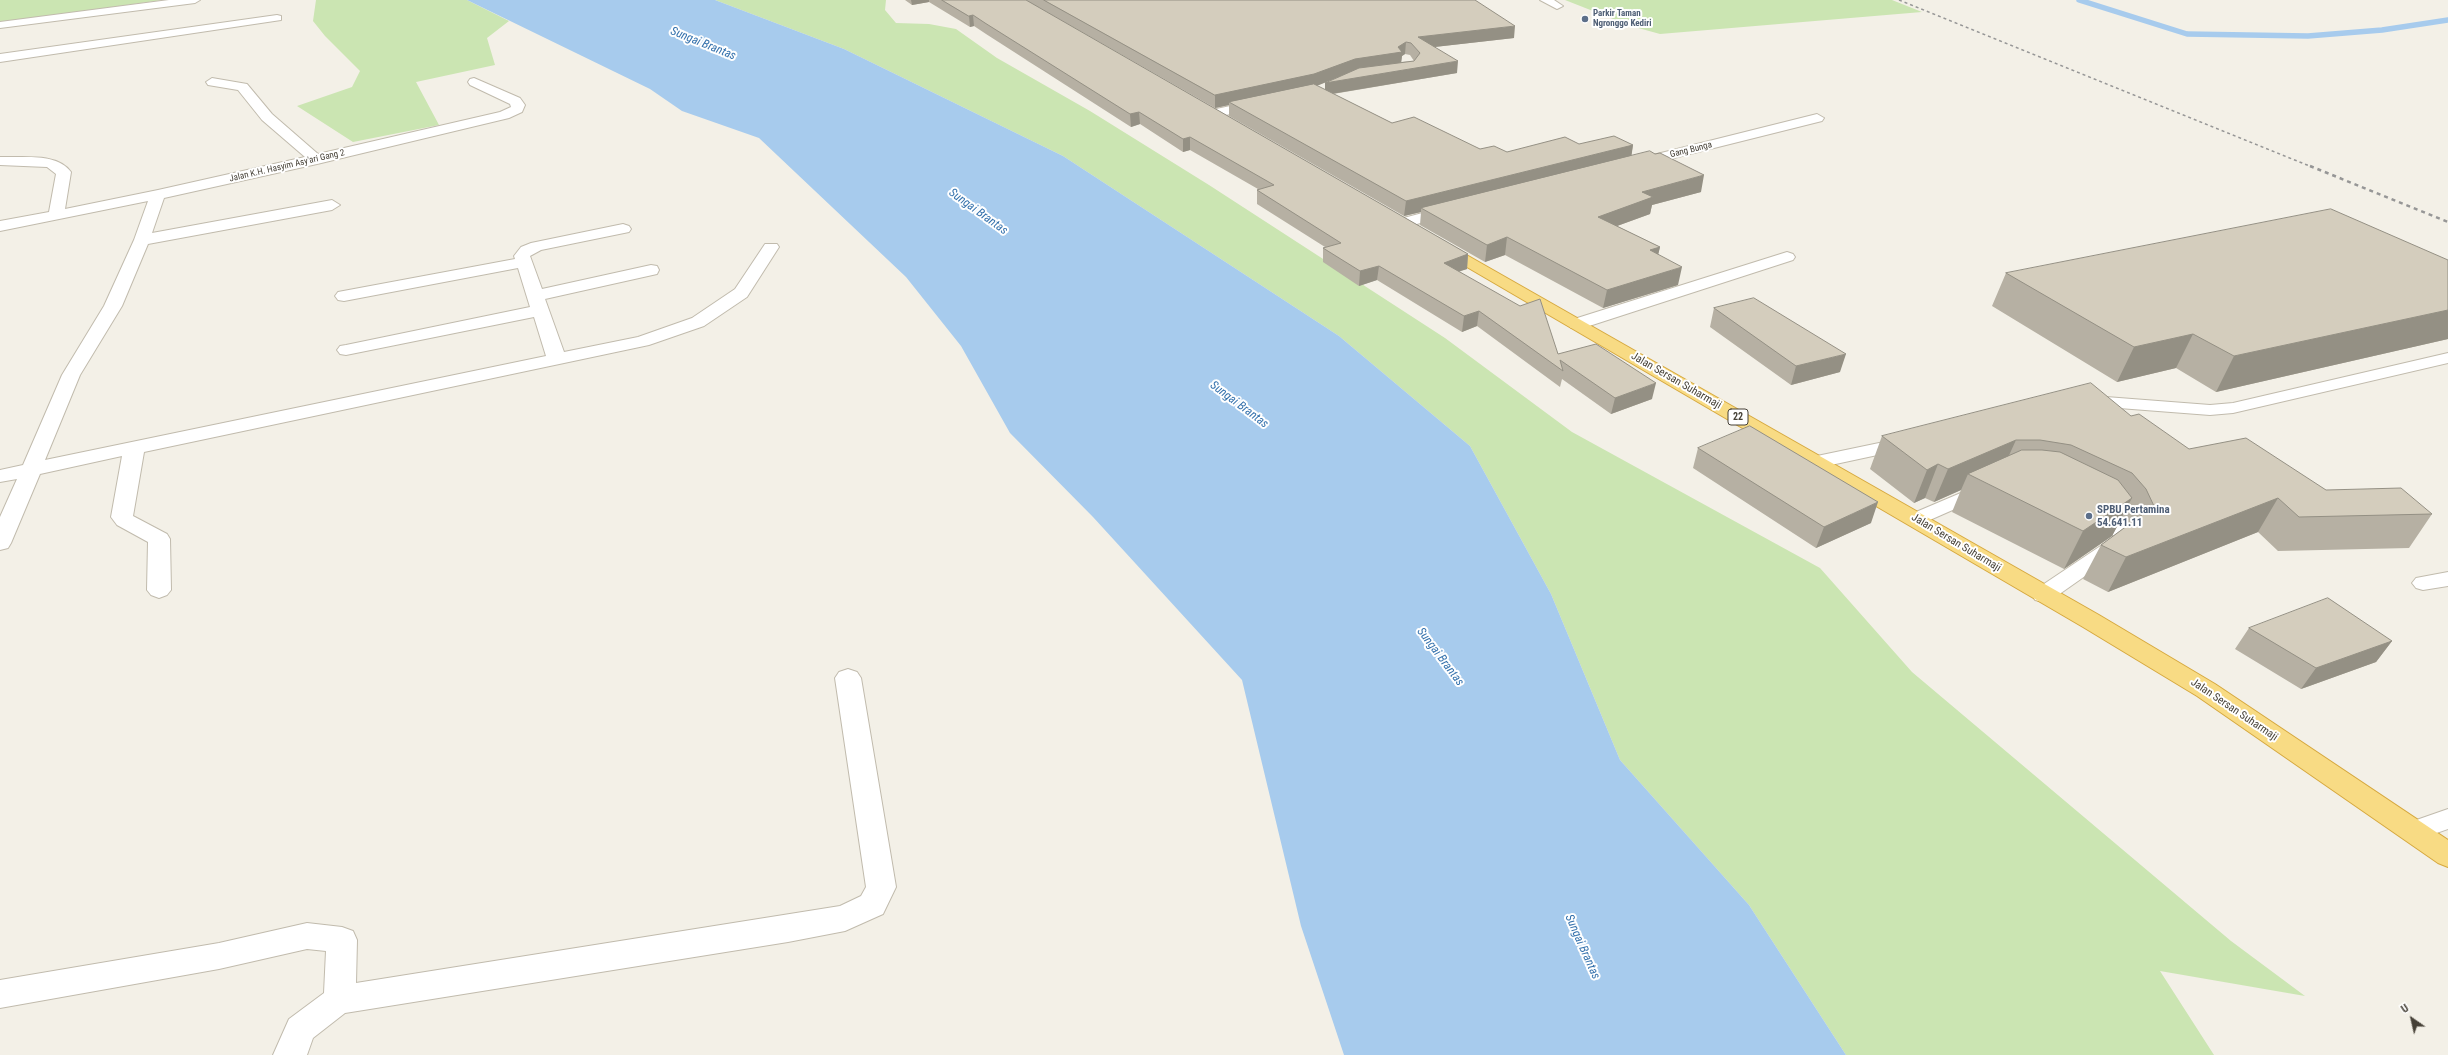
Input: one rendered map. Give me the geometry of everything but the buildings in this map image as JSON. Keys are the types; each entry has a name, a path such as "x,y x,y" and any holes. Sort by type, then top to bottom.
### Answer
{"highway":[{"path":"1205,110 1239,129"},
{"name":"Jalan Sersan Suharmaji","path":"1395,219 1817,462 2206,690 2448,855"}],"street":[{"path":"0,25 195,0"},
{"path":"1545,0 1557,6"},
{"path":"112,10 119,41"},
{"path":"0,58 277,18"},
{"path":"212,82 242,87 250,100 317,160"},
{"name":"Jalan K.H. Hasyim Asy'ari Gang 2","path":"0,226 158,195 317,160 504,116 518,109 518,105 515,101 474,82"},
{"path":"1205,110 1273,101"},
{"name":"Gang Bunga","path":"1625,166 1818,118"},
{"path":"0,161 50,163 64,172 56,214"},
{"path":"0,543 72,375 114,306 142,240 158,195"},
{"path":"142,240 332,205"},
{"path":"1395,219 1464,207"},
{"path":"557,360 522,256 527,250 537,246 623,229"},
{"path":"0,476 644,341 698,322 741,293 771,247"},
{"path":"1577,324 1787,257"},
{"path":"344,296 523,262"},
{"path":"346,350 537,303 651,270"},
{"path":"134,449 122,517 159,539 159,590"},
{"path":"290,1055 300,1029 316,1014 339,1000 788,929 845,918 872,905 881,887 848,678"},
{"path":"0,994 219,956 307,936 342,940 339,1000"}],"lane":[{"path":"2076,406 2106,402 2210,410 2233,408 2448,358"},
{"path":"1817,462 1920,441"},
{"path":"1916,520 2002,480"},
{"path":"2044,595 2125,539 2120,527 2107,512 2081,499"},
{"path":"2423,583 2448,579"},
{"path":"2414,831 2448,819"}],"green space":[{"path":"0,0 163,0 4,22 0,21"},
{"path":"316,0 467,0 509,21 487,38 495,65 416,82 439,125 353,142 297,106 352,87 360,71 325,36 313,21"},
{"path":"715,0 886,0 885,10 896,23 929,24 956,29 997,58 1090,111 1209,185 1445,338 1572,432 1820,568 1912,672 2231,941 2305,996 2160,971 2214,1055 1846,1055 1749,905 1620,760 1551,594 1470,446 1339,336 1063,156 844,49"},
{"path":"1565,0 1892,0 1922,12 1660,34 1631,26"}],"water":[{"name":"Sungai Brantas","path":"467,0 715,0 844,49 1063,156 1339,336 1470,446 1551,594 1620,760 1749,905 1846,1055 1344,1055 1301,926 1242,680 1093,517 1010,433 961,346 906,277 759,138 682,111 650,89"}],"waterway":[{"path":"2079,0 2187,34 2308,36 2382,30 2448,20"}],"railway":[{"path":"1899,0 2312,167"},
{"path":"2310,166 2448,222"}],"place":[{"name":"Parkir Taman Ngronggo Kediri","path":"1585,19"},
{"name":"SPBU Pertamina 54.641.11","path":"2089,516"}]}
